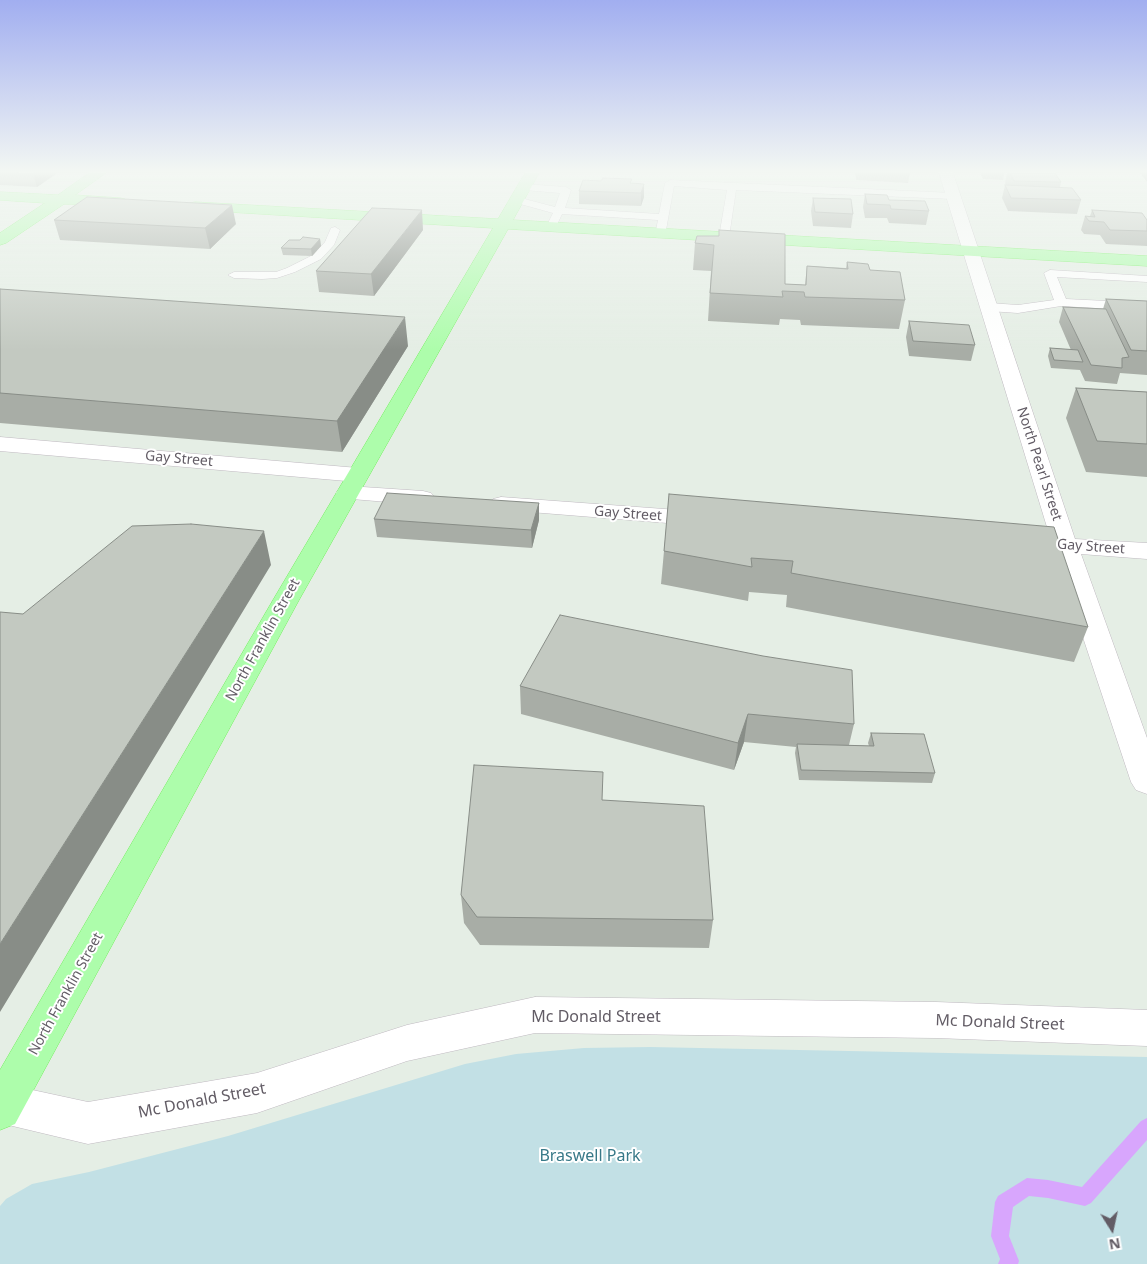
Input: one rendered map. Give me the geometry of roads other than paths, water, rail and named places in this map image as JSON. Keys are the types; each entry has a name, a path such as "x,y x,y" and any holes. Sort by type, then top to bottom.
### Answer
{"main road":[{"path":"0,240 12,232"},
{"name":"North Franklin Street","path":"1,1106 281,609 498,232"},
{"path":"643,232 1147,261"}],"street":[{"name":"North Pearl Street","path":"965,232 1065,545 1147,782"},
{"name":"Gay Street","path":"0,444 353,484 447,500"},
{"name":"Gay Street","path":"476,502 724,521"},
{"name":"Gay Street","path":"1002,542 1147,551"},
{"name":"Mc Donald Street","path":"1,1106 88,1123 257,1093 407,1044 535,1014 936,1020 1147,1028"}],"lane":[{"path":"234,276 277,275 291,270 317,257 330,243 335,232"},
{"path":"724,237 725,232"},
{"path":"1041,255 1061,302"},
{"path":"1050,273 1147,279"},
{"path":"989,307 1018,309 1061,302 1147,307"}],"waterway":[{"path":"1007,1264 1010,1261 1000,1236 1004,1202 1027,1187 1048,1189 1085,1197 1147,1127"}],"park label":[{"name":"Braswell Park","path":"590,1156"}]}
